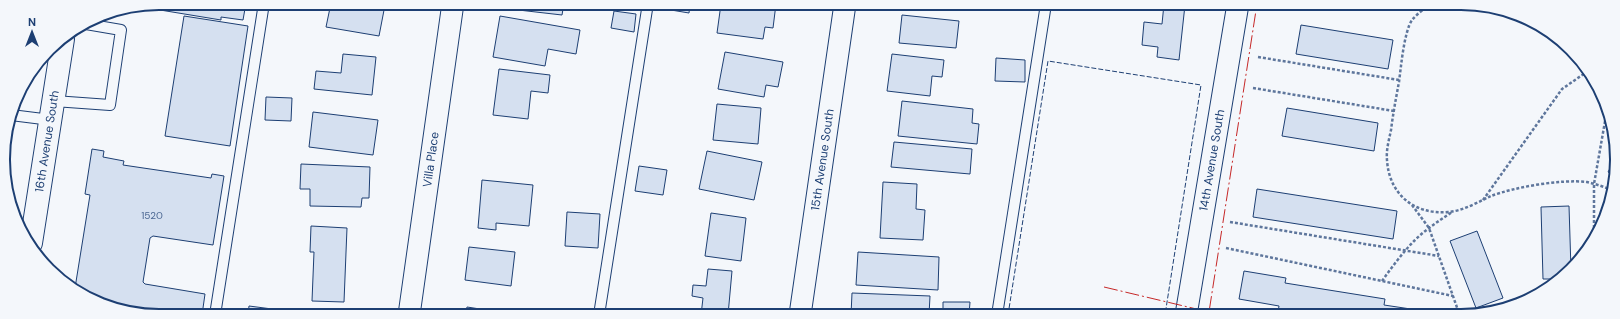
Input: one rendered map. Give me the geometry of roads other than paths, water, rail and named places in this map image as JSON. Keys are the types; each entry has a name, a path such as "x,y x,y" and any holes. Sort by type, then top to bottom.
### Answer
{"main road":[{"name":"16th Avenue South","path":"32,237 62,46"}],"street":[{"name":"Villa Place","path":"410,309 452,10"},
{"name":"15th Avenue South","path":"801,309 844,10"},
{"name":"14th Avenue South","path":"1187,309 1237,10"}],"lane":[{"path":"216,309 263,10"},
{"path":"600,309 647,10"},
{"path":"998,309 1045,10"},
{"path":"17,114 110,105 121,30 93,25"}]}
